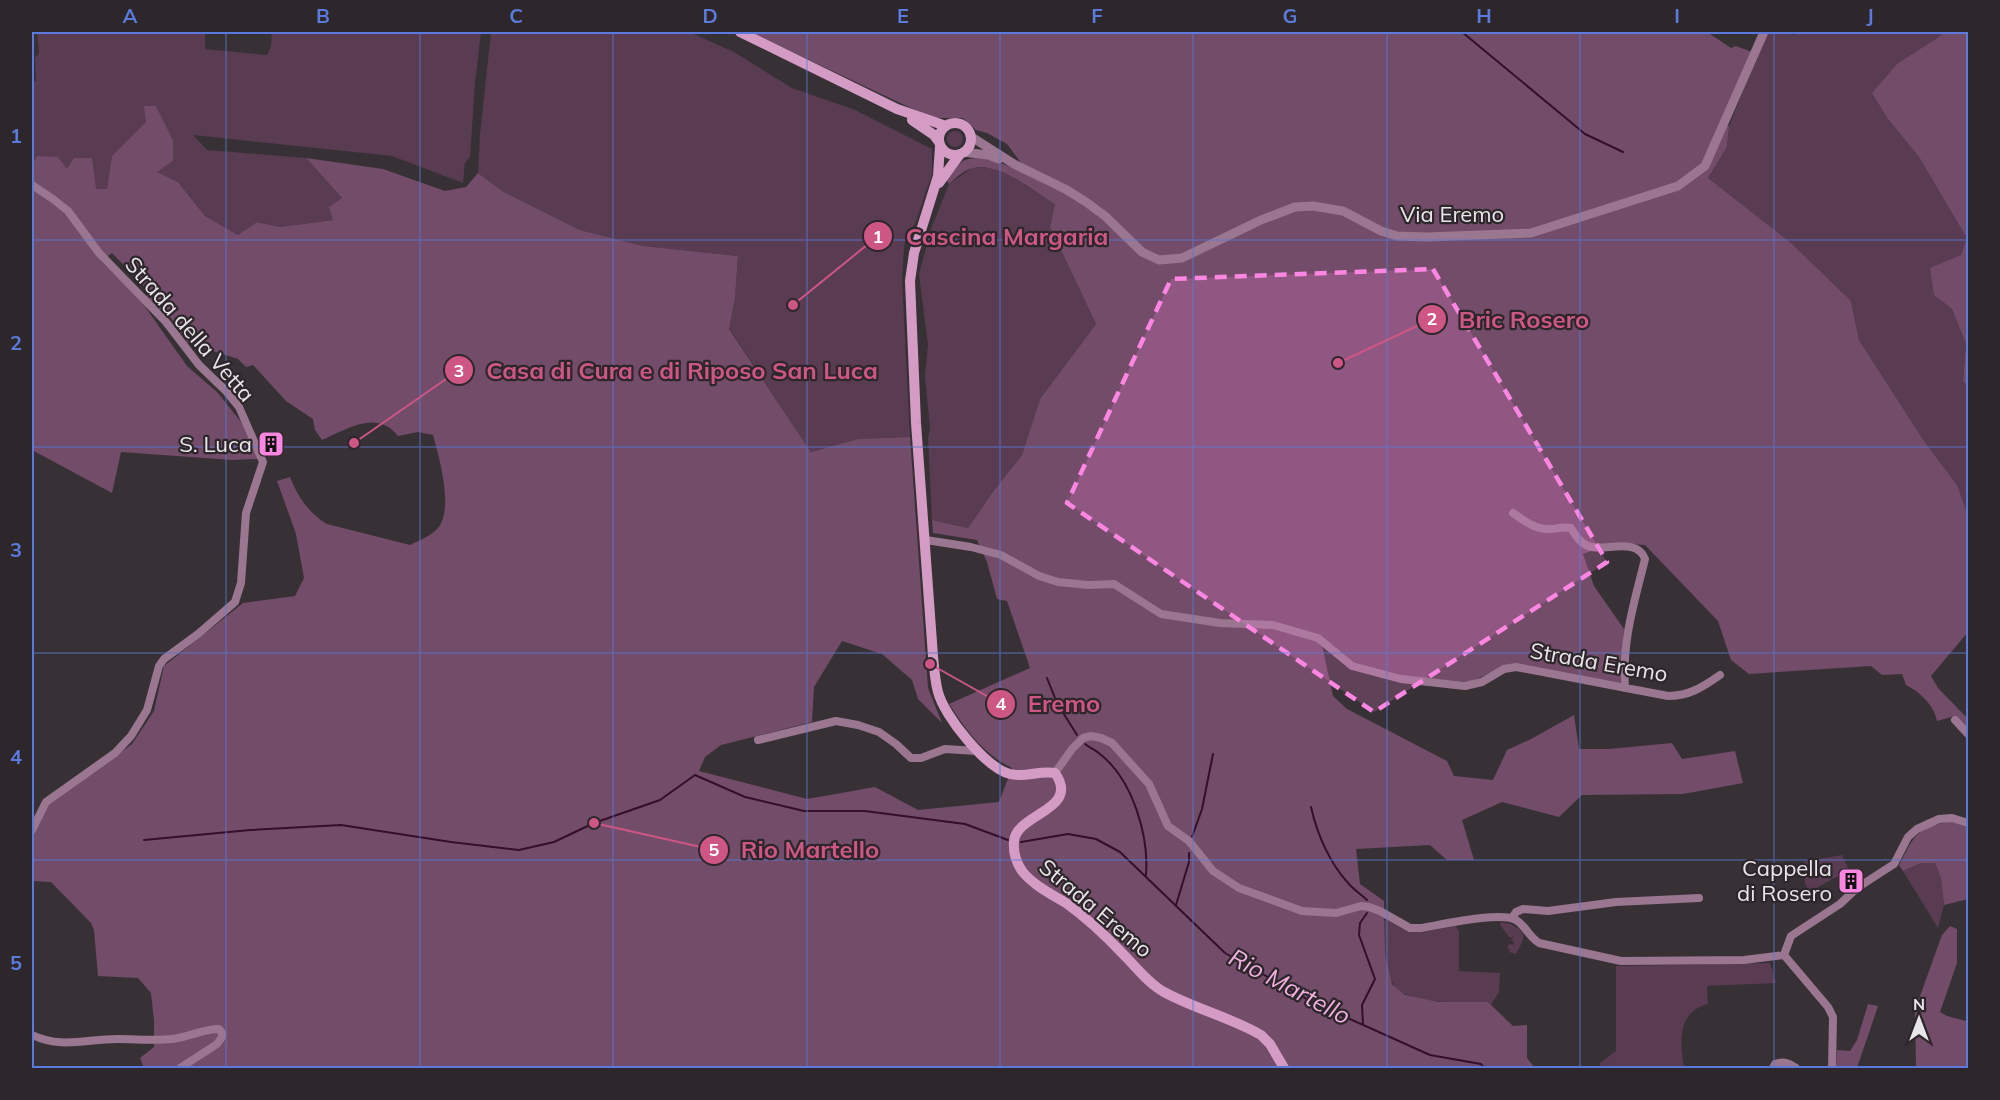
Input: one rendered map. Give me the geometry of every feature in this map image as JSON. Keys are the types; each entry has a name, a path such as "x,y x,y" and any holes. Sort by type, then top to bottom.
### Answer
{"main road":[{"path":"740,32 897,110 946,126"},
{"path":"897,110 934,135 946,153 961,153"},
{"path":"935,188 961,153 969,146 968,131 956,123 946,126 940,133 940,166 910,274 916,423 933,656 938,694 952,721 977,751 997,767 1009,774 1046,771 1055,773"},
{"name":"Strada Eremo","path":"1055,773 1060,780 1061,787 1060,796 1055,804 1017,830 1014,841 1015,858 1022,871 1034,883 1069,905 1106,936 1163,991 1260,1035 1270,1044 1284,1068"}],"street":[{"name":"Via Eremo","path":"970,136 1014,164 1086,202 1105,216 1142,252 1159,260 1182,258 1261,220 1295,207 1313,206 1343,212 1381,231 1397,236 1531,233 1678,186 1695,175 1705,166 1764,32"},
{"name":"Via Eremo","path":"961,153 988,155 1014,164"},
{"name":"Strada della Vetta","path":"32,185 68,212 99,253 166,322 199,365 225,390 239,407 263,462 246,513 241,583 235,602 164,659 159,666 147,710 124,744 49,800 34,819 32,830"},
{"path":"1513,513 1540,528 1551,529 1564,526 1571,528 1579,541 1592,547 1626,547 1639,550 1644,554 1645,559 1627,629 1624,664 1625,688"},
{"name":"Strada Eremo","path":"926,540 971,547 1001,555 1039,576 1058,582 1088,585 1114,584 1161,614 1220,623 1273,625 1318,638 1352,666 1401,679 1465,686 1482,682 1510,667 1668,696 1680,696 1698,690 1720,675"},
{"path":"1955,720 1968,734"},
{"path":"758,740 836,721 879,732 911,758 921,758 945,749 977,751"},
{"path":"1055,773 1083,738 1091,736 1112,743 1149,784 1168,826 1189,842 1213,871 1239,888 1302,911 1336,913 1360,906 1369,907 1410,928 1496,917 1512,918 1524,926 1528,936 1539,943 1621,961 1744,960 1784,955"},
{"path":"1784,955 1791,936 1894,864 1908,837 1917,829 1939,819 1952,818 1968,823"},
{"path":"1512,918 1516,912 1523,909 1548,911 1616,902 1699,898"},
{"path":"1784,955 1828,1007 1833,1017 1832,1068"},
{"path":"32,1035 42,1040 62,1044 117,1039 175,1039 219,1029 222,1038 217,1044 180,1068"},
{"path":"1773,1068 1775,1064 1782,1062 1789,1063 1796,1068"}],"highlighted area":[{"path":"1433,269 1607,562 1374,712 1067,503 1171,279"}],"shaded area":[{"path":"37,32 205,32 205,49 267,55 271,46 272,32 481,32 470,157 465,163 463,183 392,156 193,135 207,150 306,158 342,198 333,220 280,227 258,222 238,235 205,216 178,182 156,172 173,161 173,140 156,106 146,122 112,156 108,189 96,189 67,170 37,156 32,165 32,82 36,81 35,58 39,53"},
{"path":"491,32 689,32 734,52 792,88 855,110 932,149 932,174 915,224 906,234 904,249 902,280 910,437 858,439 811,452 729,328 735,298 738,256 643,246 580,230 502,191 478,173"},
{"path":"750,32 1707,32 1731,48 1736,46 1752,52 1722,123 1729,126 1727,147 1708,178 1792,244 1851,301 1859,340 1922,438 1957,485 1968,516 1968,632 1931,676 1938,688 1968,719 1968,731 1955,716 1937,721 1930,704 1906,685 1902,674 1882,675 1871,666 1749,674 1731,660 1718,621 1645,545 1612,543 1583,554 1594,586 1624,629 1620,683 1512,664 1469,682 1408,677 1355,664 1320,636 1333,696 1347,709 1447,761 1454,776 1493,780 1507,750 1574,715 1579,749 1609,749 1672,743 1682,759 1735,751 1743,783 1683,794 1582,795 1559,817 1502,802 1462,820 1474,860 1447,860 1430,845 1356,849 1360,884 1384,901 1385,955 1392,984 1405,995 1438,1002 1488,1002 1513,1026 1527,1025 1527,1058 1535,1068 144,1068 140,1058 154,1047 151,993 138,978 98,976 94,930 91,923 51,882 32,881 32,825 50,803 132,744 154,711 164,666 243,603 295,596 304,578 296,534 277,481 290,477 304,504 327,524 410,545 435,531 441,523 445,499 442,471 433,435 418,432 398,436 390,428 371,422 351,427 322,440 315,430 313,419 286,401 253,365 246,367 238,359 188,343 171,318 145,297 150,292 112,253 101,261 141,301 187,366 218,393 241,422 258,459 232,460 121,452 112,493 32,450 32,165 37,156 58,157 67,169 74,158 92,158 96,189 107,189 112,156 146,122 144,106 156,106 173,140 173,161 157,172 178,182 205,216 238,235 257,222 280,227 333,220 329,207 342,198 306,158 383,169 445,191 466,187 478,173 502,191 580,230 643,246 738,256 735,298 729,329 811,452 858,439 910,437 928,688 942,723 918,699 912,680 882,654 842,641 814,687 812,722 721,745 705,757 699,771 807,799 875,787 918,810 999,802 1012,768 984,748 949,704 1030,668 1007,601 997,599 987,562 977,540 933,533 932,520 968,528 1022,455 1040,399 1096,324 1050,227 1055,204 1016,179 994,169 983,167 970,169 949,184 946,179 963,161 974,158 985,159 1011,167 1058,190 1022,164 1007,144 976,130 963,118 932,118"},
{"path":"1767,32 1785,32 1794,35 1797,32 1943,32 1940,37 1898,63 1888,119 1919,157 1968,238 1961,255 1934,295 1952,309 1966,344 1963,382 1968,386 1968,527 1957,485 1922,438 1859,340 1851,301 1708,178 1727,147 1729,126"},
{"path":"1943,32 1968,32 1968,386 1963,382 1966,344 1952,309 1934,295 1930,268 1961,255 1967,238 1919,157 1888,119 1872,93 1898,63 1939,37"},
{"path":"952,131 958,131 963,139 961,145 952,147 947,142 947,136"},
{"path":"972,168 990,168 1011,176 1055,204 1050,227 1096,324 1040,399 1022,455 968,528 932,520 928,438 930,429 925,376 928,345 919,274 932,226 949,184"},
{"path":"1950,821 1968,827 1968,899 1944,905 1941,878 1935,863 1921,863 1903,871 1899,865 1917,835 1930,827"},
{"path":"1842,855 1851,874 1836,877 1809,892 1805,883 1803,862"},
{"path":"1921,863 1935,863 1941,878 1944,905 1938,928 1903,871"},
{"path":"1385,918 1405,928 1420,931 1456,926 1459,932 1459,971 1500,973 1499,992 1491,1005 1488,1002 1422,999 1409,996 1399,990 1392,982 1387,967"},
{"path":"1501,922 1521,930 1519,932 1523,934 1523,940 1516,954 1509,952 1510,949 1507,948 1509,944 1513,945 1514,942 1511,940 1514,936 1510,938 1500,925"},
{"path":"1950,926 1957,929 1957,963 1940,1012 1966,1021 1967,1068 1916,1068 1915,1010 1942,935"},
{"path":"1770,963 1776,983 1707,986 1708,1004 1691,1014 1683,1029 1684,1068 1601,1068 1600,1063 1616,1051 1616,966"},
{"path":"1868,1004 1878,1006 1857,1068 1836,1068 1837,1050 1850,1051 1857,1040"}],"waterway":[{"path":"1462,32 1585,134 1623,152"},
{"path":"1047,678 1057,703 1077,735"},
{"path":"1085,744 1112,765 1130,793 1145,843 1146,875"},
{"path":"1192,837 1202,809 1213,754"},
{"name":"Rio Martello","path":"144,840 250,830 341,825 519,850 554,842 594,823 660,800 695,775 745,797 804,811 865,811 965,824 1008,840"},
{"path":"1311,807 1330,858 1349,884 1367,900"},
{"name":"Rio Martello","path":"1021,842 1068,834 1096,839 1120,852 1225,953 1312,1002 1430,1055 1481,1064 1484,1068"},
{"path":"1176,905 1189,862 1189,853"},
{"path":"1363,1024 1362,1005 1375,979 1359,935 1360,923 1367,913"}],"place":[{"name":"Cascina Margaria","path":"793,305"},
{"name":"Bric Rosero","path":"1338,363"},
{"name":"Casa di Cura e di Riposo San Luca","path":"354,443"},
{"name":"S. Luca","path":"271,444"},
{"name":"Eremo","path":"930,664"},
{"name":"Rio Martello","path":"594,823"},
{"name":"Cappella di Rosero","path":"1851,881"}]}
